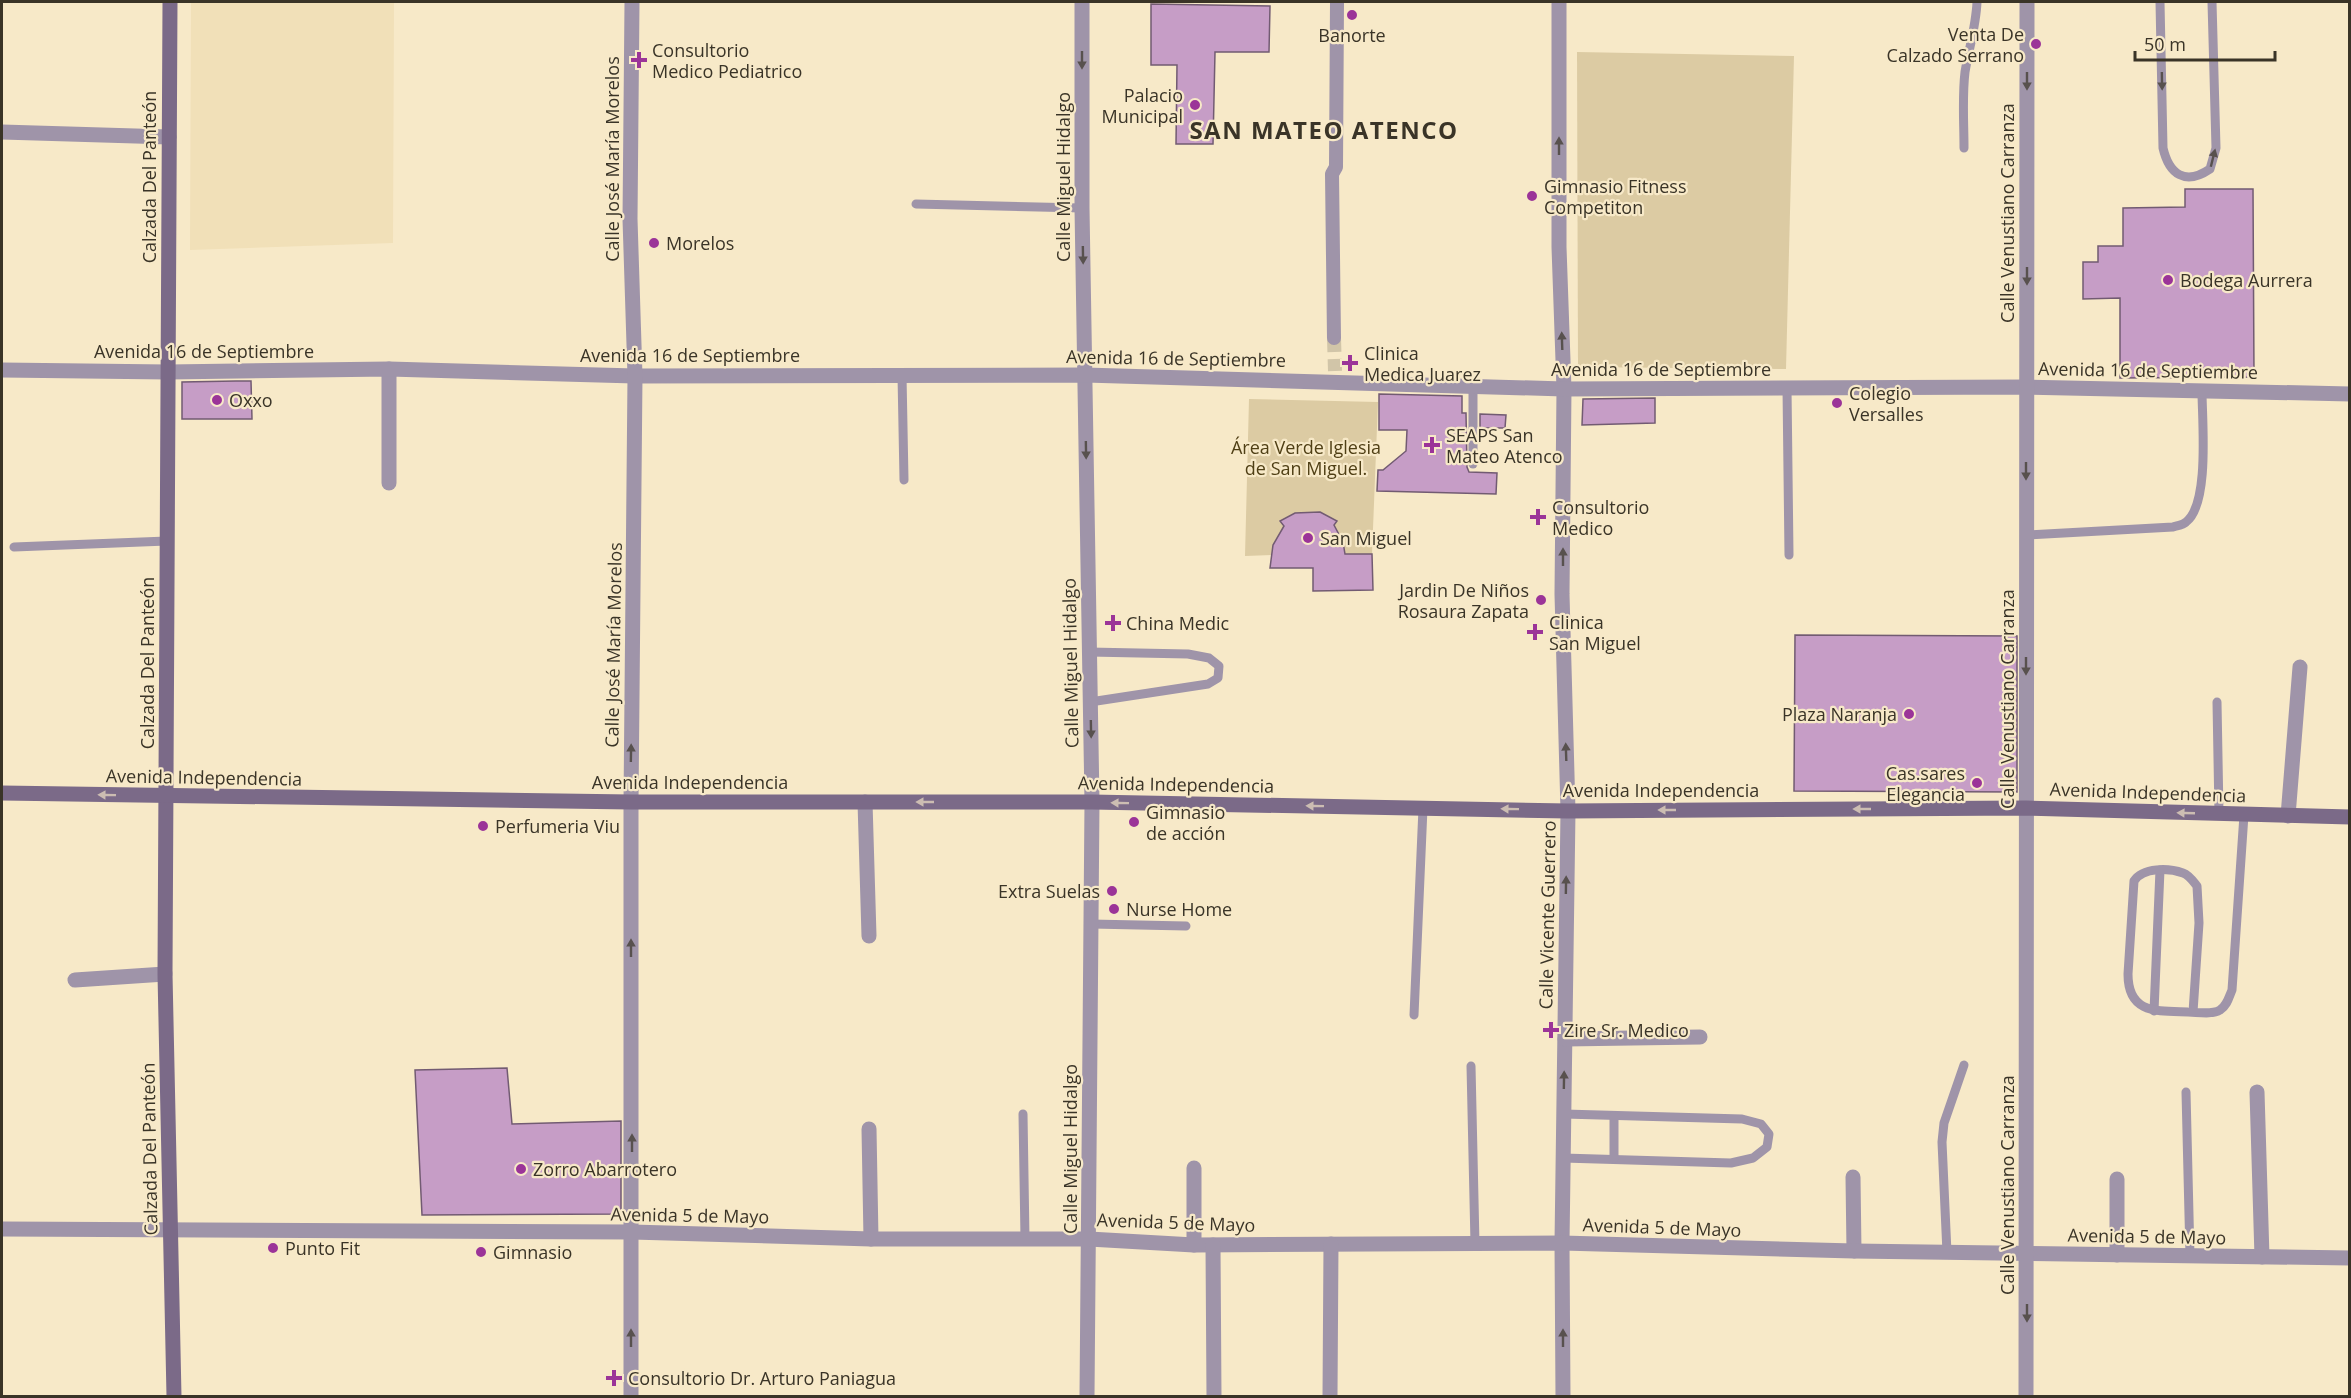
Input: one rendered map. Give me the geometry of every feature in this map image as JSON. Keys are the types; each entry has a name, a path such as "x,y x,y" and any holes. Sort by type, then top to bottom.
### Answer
{"main road":[{"name":"Calzada Del Panteón","path":"170,2 165,975 174,1396"},
{"name":"Avenida Independencia","path":"2,793 631,802 1092,802 1568,811 2026,808 2349,817"}],"street":[{"name":"Calle José María Morelos","path":"631,1396 631,802 635,376 630,219 632,2"},
{"name":"Calle Miguel Hidalgo","path":"1082,2 1082,207 1092,802 1087,1396"},
{"path":"1334,338 1332,174 1336,167 1337,2"},
{"name":"Calle Vicente Guerrero","path":"1558,2 1559,247 1564,389 1562,594 1568,811 1562,1243 1563,1396"},
{"name":"Calle Venustiano Carranza","path":"2026,1396 2027,2"},
{"path":"2,132 169,137"},
{"path":"389,369 389,483"},
{"name":"Avenida 16 de Septiembre","path":"2,370 168,372 389,369 635,376 1335,376 1473,386 1564,389 2026,387 2349,394"},
{"path":"2288,816 2300,667"},
{"path":"865,802 869,936"},
{"path":"75,980 165,975"},
{"path":"1565,1039 1700,1037"},
{"path":"2258,1092 2262,1257"},
{"path":"869,1129 871,1239"},
{"path":"1194,1168 1194,1245"},
{"path":"1853,1177 1854,1251"},
{"path":"2117,1179 2117,1255"},
{"name":"Avenida 5 de Mayo","path":"2,1229 632,1233 871,1239 1089,1239 1194,1245 1562,1243 1947,1253 2349,1258"},
{"path":"1330,1396 1331,1244"},
{"path":"1214,1245 1214,1396"}],"lane":[{"path":"1964,148 1965,81 1973,42 1977,2"},
{"path":"2160,2 2163,148 2172,170 2180,176 2190,177 2202,175 2210,169 2216,147 2212,2"},
{"path":"916,204 1082,207"},
{"path":"902,375 904,480"},
{"path":"1473,386 1473,464"},
{"path":"1787,388 1789,555"},
{"path":"2026,535 2173,527 2186,522 2197,507 2203,478 2202,391"},
{"path":"14,547 167,541"},
{"path":"1089,652 1188,654 1209,658 1219,666 1218,678 1208,684 1090,702"},
{"path":"2217,702 2219,814"},
{"path":"1414,1015 1423,808"},
{"path":"2193,1012 2199,923 2197,886 2184,873 2160,870 2146,872 2134,881 2128,963 2128,984 2133,999 2154,1011 2193,1012 2220,1011 2232,990 2244,815"},
{"path":"2154,1011 2160,870"},
{"path":"1091,924 1186,926"},
{"path":"1947,1253 1942,1142 1944,1123 1964,1065"},
{"path":"1471,1066 1475,1244"},
{"path":"2186,1092 2190,1256"},
{"path":"1023,1114 1025,1239"},
{"path":"1563,1158 1731,1162 1753,1158 1767,1147 1769,1134 1761,1124 1742,1119 1564,1114"},
{"path":"1614,1116 1614,1158"}],"shaded area":[{"path":"191,2 394,2 393,243 190,250"}],"green space":[{"path":"1577,52 1794,56 1786,369 1578,367"},
{"name":"Área Verde Iglesia de San Miguel.","path":"1249,399 1378,402 1372,554 1345,555 1339,537 1320,512 1295,513 1281,521 1284,526 1273,545 1272,555 1245,556"}],"building":[{"name":"Palacio Municipal","path":"1151,4 1270,6 1269,52 1215,52 1213,144 1176,144 1177,65 1151,65"},
{"name":"Bodega Aurrera","path":"2185,189 2253,189 2254,377 2120,378 2120,298 2083,299 2083,262 2098,262 2098,246 2123,246 2123,208 2185,207"},
{"name":"Oxxo","path":"251,381 252,419 182,419 182,382"},
{"path":"1379,394 1462,396 1462,413 1466,413 1467,467 1469,472 1497,473 1496,494 1377,491 1378,470 1383,470 1406,451 1407,430 1379,430"},
{"path":"1655,398 1655,423 1582,425 1583,399"},
{"path":"1480,414 1506,415 1505,428 1480,428"},
{"path":"1320,512 1337,521 1334,525 1343,542 1345,554 1372,554 1373,590 1313,591 1313,568 1270,568 1273,545 1284,526 1280,521 1295,513"},
{"name":"Plaza Naranja","path":"1795,635 2017,636 2017,792 1794,791"},
{"name":"Zorro Abarrotero","path":"507,1068 512,1124 621,1121 621,1214 422,1215 415,1070"}],"tunnel":[{"path":"1334,338 1335,371"}],"place":[{"name":"Banorte","path":"1352,15"},
{"name":"Venta De Calzado Serrano","path":"2036,44"},
{"name":"Consultorio Medico Pediatrico","path":"639,60"},
{"name":"Palacio Municipal","path":"1195,105"},
{"name":"Gimnasio Fitness Competiton","path":"1532,196"},
{"name":"Morelos","path":"654,243"},
{"name":"Bodega Aurrera","path":"2168,280"},
{"name":"Clinica Medica Juarez","path":"1350,363"},
{"name":"Oxxo","path":"217,400"},
{"name":"Colegio Versalles","path":"1837,403"},
{"name":"SEAPS San Mateo Atenco","path":"1432,445"},
{"name":"Consultorio Medico","path":"1538,517"},
{"name":"San Miguel","path":"1308,538"},
{"name":"Jardin De Niños Rosaura Zapata","path":"1541,600"},
{"name":"China Medic","path":"1113,623"},
{"name":"Clinica San Miguel","path":"1535,632"},
{"name":"Plaza Naranja","path":"1909,714"},
{"name":"Cas.sares Elegancia","path":"1977,783"},
{"name":"Gimnasio de acción","path":"1134,822"},
{"name":"Perfumeria Viu","path":"483,826"},
{"name":"Extra Suelas","path":"1112,891"},
{"name":"Nurse Home","path":"1114,909"},
{"name":"Zire Sr. Medico","path":"1551,1030"},
{"name":"Zorro Abarrotero","path":"521,1169"},
{"name":"Punto Fit","path":"273,1248"},
{"name":"Gimnasio","path":"481,1252"},
{"name":"Consultorio Dr. Arturo Paniagua","path":"614,1378"}],"district":[{"name":"SAN MATEO ATENCO","path":"1324,129"}]}
